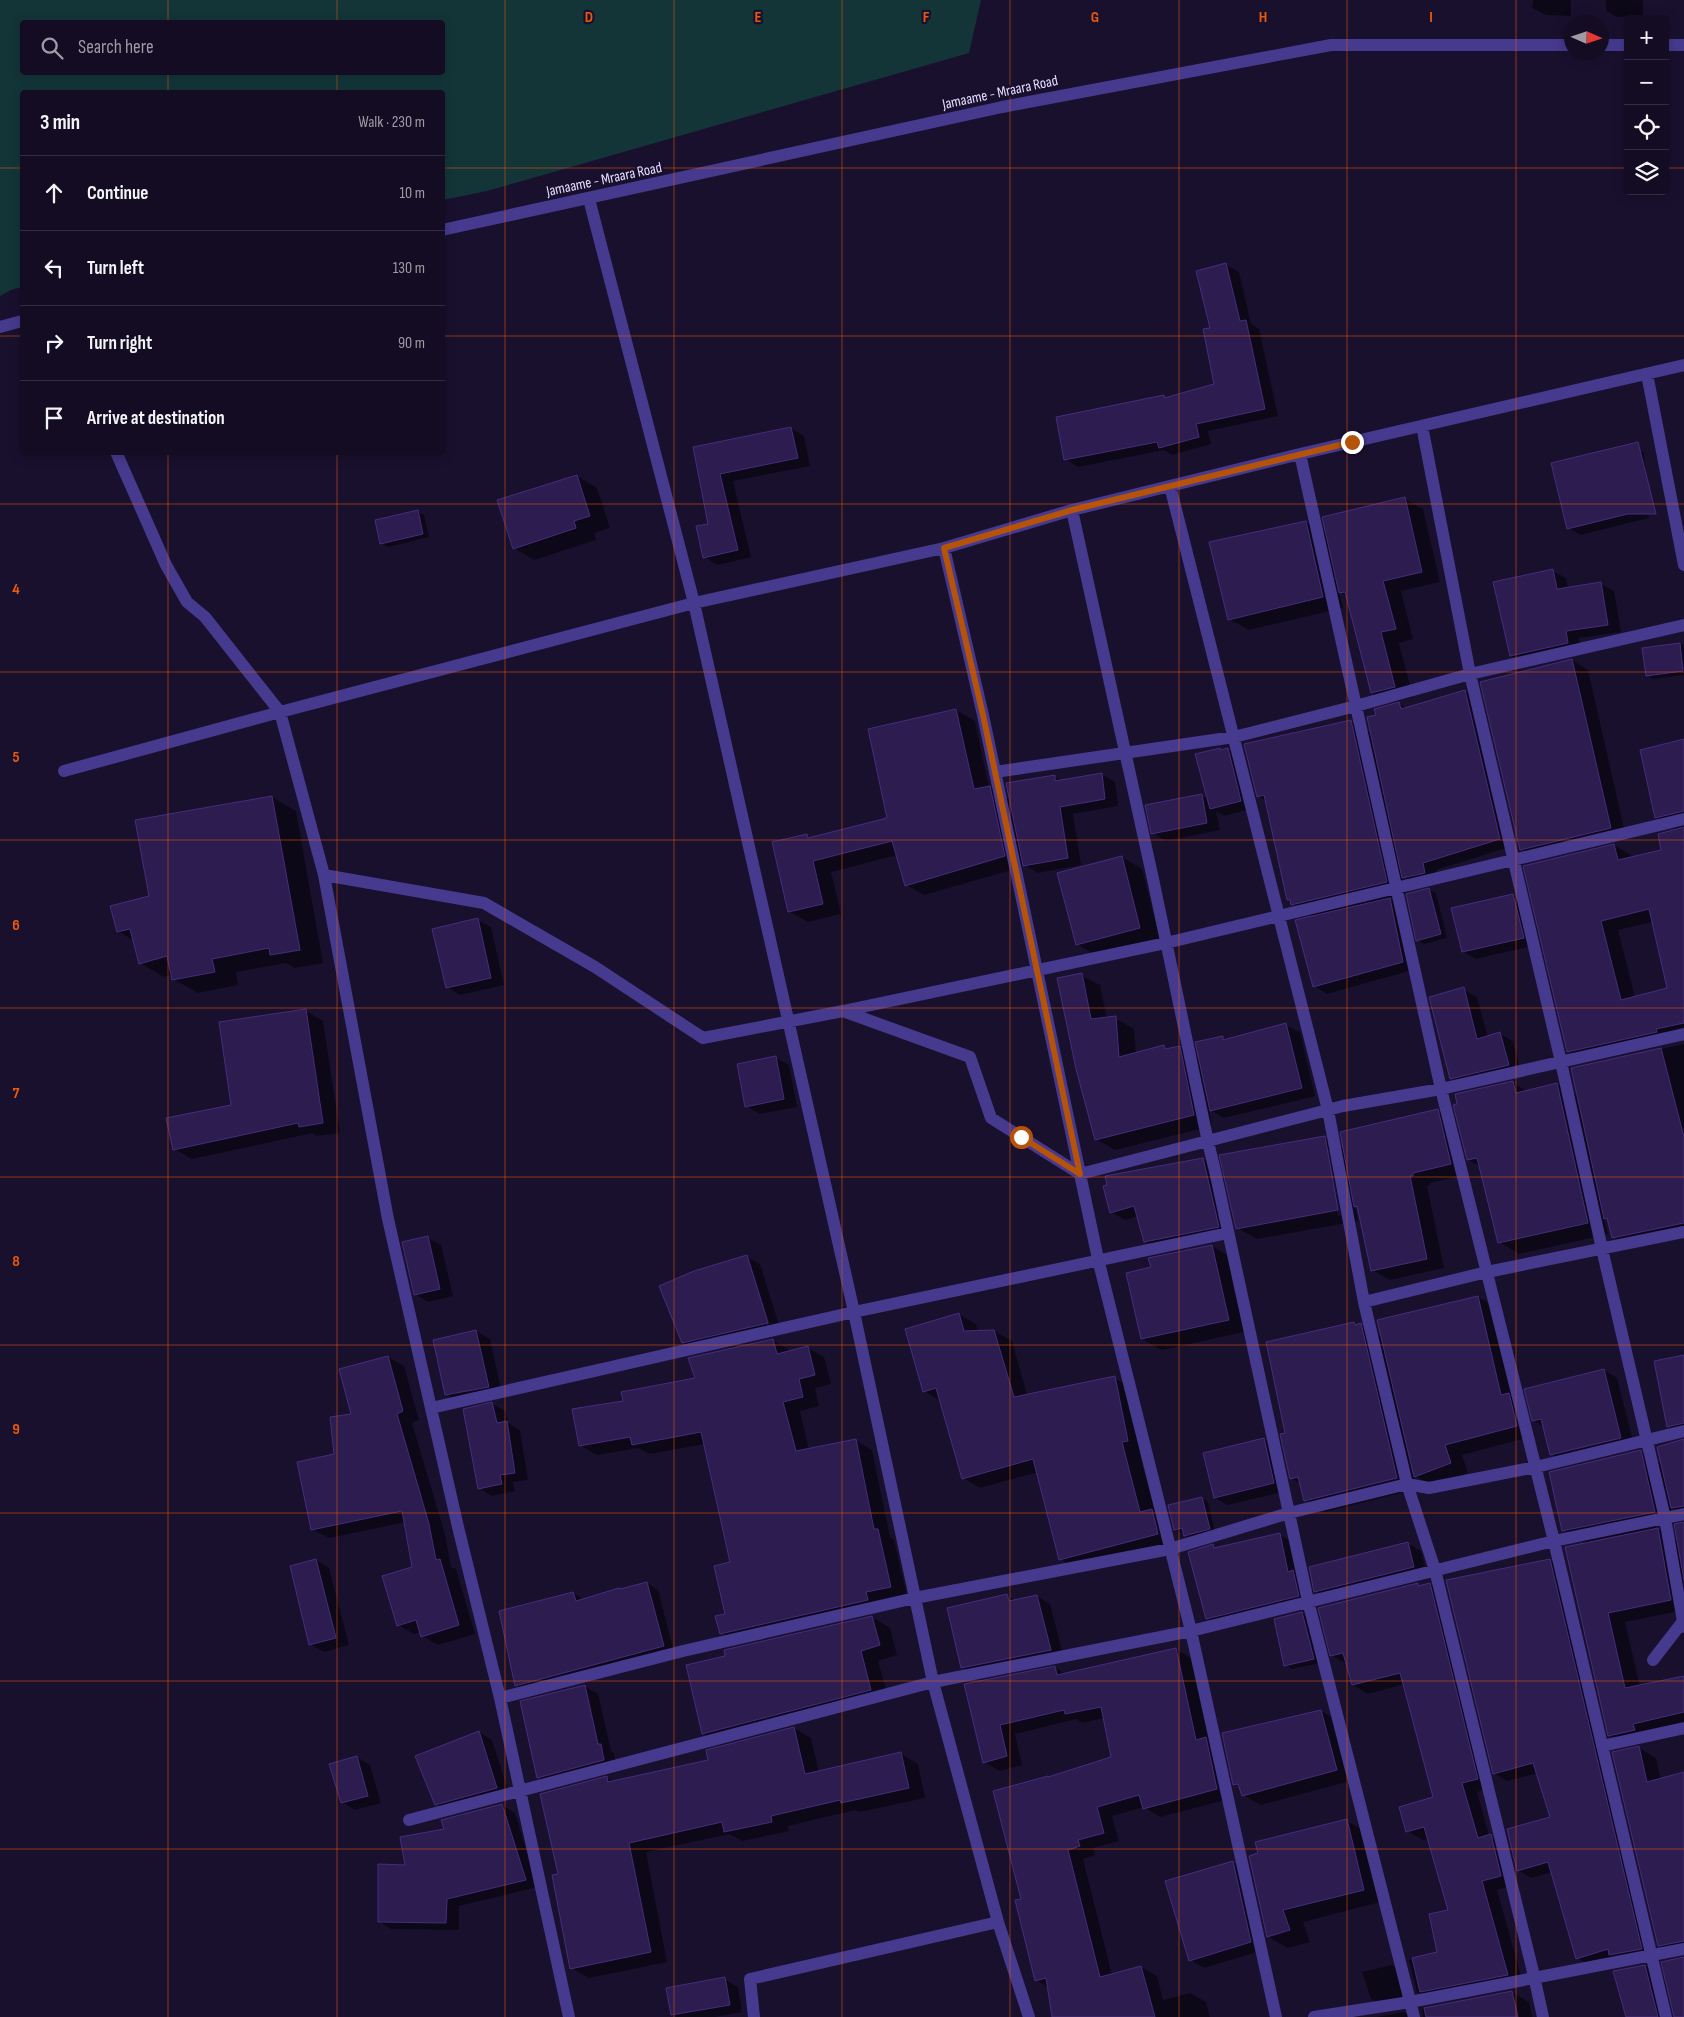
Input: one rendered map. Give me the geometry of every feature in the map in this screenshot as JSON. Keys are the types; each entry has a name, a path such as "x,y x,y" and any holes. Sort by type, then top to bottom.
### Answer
{"street":[{"name":"Jamaame - Mraara Road","path":"445,229 1002,107 1331,45 1564,45"},
{"path":"1609,45 1624,45"},
{"path":"1669,45 1684,45"},
{"path":"590,199 694,603 854,1312 933,1682 998,1922 1029,2017"},
{"path":"0,326 20,321"},
{"path":"64,771 694,603 944,548 1072,510 1300,454 1684,365"},
{"path":"1647,374 1674,523 1684,565"},
{"path":"1422,426 1470,674 1665,1518 1683,1622 1653,1660"},
{"path":"1300,454 1441,1089 1554,1541 1666,2017"},
{"path":"117,455 166,565 187,602 205,617 280,712 324,875 388,1219 458,1527 521,1790 569,2017"},
{"path":"1170,486 1328,1110 1364,1302 1407,1484 1435,1570 1543,2017"},
{"path":"1072,510 1308,1601 1414,2017"},
{"path":"944,548 995,772 1098,1259 1191,1631 1276,2017"},
{"path":"995,772 1234,737 1356,706 1470,674 1684,625"},
{"path":"324,875 484,903 595,967 703,1038 1037,972 1397,889 1684,819"},
{"path":"843,1011 970,1057 991,1118 1080,1174 1328,1110 1441,1089 1684,1034"},
{"path":"1364,1302 1487,1272 1684,1232"},
{"path":"431,1408 854,1312 1228,1233"},
{"path":"500,1698 683,1652 915,1598 1170,1549 1289,1513 1407,1484 1430,1488 1536,1467 1684,1432"},
{"path":"409,1820 933,1682 1191,1631 1554,1541 1684,1514"},
{"path":"1602,1746 1684,1728"},
{"path":"754,2017 750,1979 998,1922"},
{"path":"1314,2017 1410,2002 1534,1976 1684,1949"}],"green space":[{"path":"0,0 981,0 969,53 487,191 445,200 445,90 20,90 20,288 0,296"}],"building":[{"path":"1226,263 1240,321 1246,320 1265,409 1196,424 1199,437 1159,448 1157,442 1064,460 1056,417 1164,395 1164,398 1214,384 1203,329 1210,328 1196,271"},
{"path":"791,427 798,458 720,474 738,550 703,558 696,526 708,524 693,447"},
{"path":"1638,442 1656,514 1627,514 1567,529 1551,463"},
{"path":"577,475 590,516 574,521 576,528 513,549 497,500"},
{"path":"1405,497 1422,572 1383,581 1396,629 1381,632 1395,687 1371,693 1345,592 1339,593 1322,517"},
{"path":"418,510 423,534 380,544 375,520"},
{"path":"1306,521 1323,597 1228,620 1209,542"},
{"path":"1553,569 1557,589 1601,582 1608,625 1566,631 1568,643 1510,656 1493,582"},
{"path":"1680,643 1683,671 1646,676 1642,648"},
{"path":"1572,659 1611,828 1520,850 1480,682"},
{"path":"1465,690 1500,839 1423,863 1425,873 1402,878 1367,717 1376,715 1374,709 1399,702 1401,709"},
{"path":"956,709 974,789 990,786 1005,856 905,886 892,841 813,861 823,904 788,912 772,842 807,834 808,838 887,818 868,729"},
{"path":"1351,720 1387,882 1291,905 1290,900 1287,900 1264,795 1257,797 1244,744"},
{"path":"1684,739 1684,811 1655,818 1640,750"},
{"path":"1220,748 1220,750 1228,748 1241,801 1210,809 1195,754"},
{"path":"1102,773 1105,799 1060,807 1068,858 1023,866 1006,783 1055,775 1055,781"},
{"path":"1202,794 1207,823 1151,834 1145,805"},
{"path":"272,796 300,950 270,955 269,948 212,959 215,972 172,980 167,956 139,964 130,929 117,932 110,906 149,896 135,820"},
{"path":"1684,827 1684,1023 1656,1029 1657,1032 1567,1052 1523,866 1614,844 1618,860 1661,850 1658,834","holes":["1649,909 1667,988 1621,1000 1601,921"]},
{"path":"1122,856 1140,928 1076,945 1057,873"},
{"path":"1429,888 1441,934 1416,941 1406,894"},
{"path":"1513,894 1524,938 1462,952 1451,908"},
{"path":"1390,898 1403,962 1313,987 1295,920"},
{"path":"478,918 491,978 446,988 432,929"},
{"path":"1082,973 1091,1019 1116,1016 1119,1057 1164,1045 1165,1049 1180,1046 1194,1115 1095,1140 1076,1069 1057,978"},
{"path":"1464,987 1477,1039 1500,1032 1509,1065 1450,1079 1429,997"},
{"path":"306,1009 323,1123 299,1127 298,1123 173,1150 166,1118 231,1105 219,1022"},
{"path":"1286,1023 1302,1088 1210,1111 1195,1042 1223,1036 1223,1040"},
{"path":"1661,1048 1684,1137 1684,1223 1612,1238 1607,1218 1604,1219 1571,1068"},
{"path":"776,1056 784,1099 745,1107 737,1064"},
{"path":"1513,1081 1516,1093 1557,1083 1588,1223 1498,1243 1477,1158 1467,1160 1453,1105 1457,1104 1455,1094"},
{"path":"1438,1109 1451,1164 1413,1173 1413,1176 1410,1176 1427,1259 1371,1271 1357,1206 1354,1207 1340,1132"},
{"path":"1325,1136 1338,1210 1236,1229 1219,1155"},
{"path":"1203,1158 1219,1227 1144,1242 1134,1206 1110,1213 1103,1186 1107,1185 1105,1176"},
{"path":"428,1236 440,1289 414,1295 402,1242"},
{"path":"1212,1245 1229,1320 1141,1339 1126,1273 1151,1267 1148,1258"},
{"path":"747,1255 768,1323 682,1343 659,1286 694,1271"},
{"path":"1478,1296 1501,1395 1509,1393 1517,1426 1445,1445 1451,1463 1414,1477 1377,1320"},
{"path":"959,1313 964,1331 994,1330 1014,1397 1115,1376 1128,1441 1122,1442 1140,1512 1152,1509 1158,1534 1059,1560 1033,1459 962,1479 936,1388 923,1392 905,1329"},
{"path":"1354,1322 1355,1325 1361,1323 1397,1478 1304,1501 1298,1477 1290,1479 1280,1434 1285,1433 1266,1342"},
{"path":"476,1330 489,1387 445,1395 433,1340"},
{"path":"773,1339 777,1354 808,1346 815,1375 799,1379 803,1397 783,1402 796,1451 856,1439 874,1529 878,1529 891,1587 866,1592 868,1600 720,1634 715,1616 725,1614 714,1566 730,1562 701,1432 632,1445 630,1437 579,1446 572,1409 623,1401 621,1392 695,1378 688,1358"},
{"path":"1684,1355 1684,1423 1667,1427 1654,1361"},
{"path":"388,1356 403,1411 397,1414 429,1524 436,1560 440,1559 459,1625 421,1637 416,1620 397,1626 382,1576 412,1567 402,1511 311,1530 297,1462 334,1454 330,1417 351,1414 339,1369"},
{"path":"1604,1369 1621,1438 1550,1455 1541,1419 1532,1421 1524,1389"},
{"path":"492,1402 497,1423 507,1421 515,1473 500,1475 502,1484 478,1489 463,1409"},
{"path":"1264,1438 1274,1483 1214,1498 1203,1453"},
{"path":"1684,1439 1684,1506 1671,1508 1657,1447"},
{"path":"1641,1450 1655,1512 1562,1531 1549,1472"},
{"path":"1202,1497 1210,1529 1184,1536 1182,1528 1174,1530 1168,1505"},
{"path":"1684,1522 1684,1580 1674,1524"},
{"path":"1658,1528 1671,1600 1608,1613 1625,1688 1684,1676 1684,1712 1633,1724 1635,1730 1608,1736 1565,1547"},
{"path":"1280,1533 1288,1572 1293,1570 1299,1596 1206,1619 1188,1552 1213,1544 1214,1548"},
{"path":"1408,1542 1414,1567 1314,1592 1309,1567"},
{"path":"316,1559 336,1638 309,1645 290,1566"},
{"path":"1550,1559 1642,1949 1609,1955 1608,1949 1576,1959 1548,1862 1517,1871 1507,1829 1550,1817 1533,1763 1493,1774 1446,1580"},
{"path":"647,1582 664,1646 515,1686 499,1611 573,1592 576,1601"},
{"path":"1418,1583 1418,1586 1430,1583 1478,1779 1462,1783 1478,1838 1491,1834 1501,1876 1482,1881 1508,1975 1420,1992 1412,1958 1437,1952 1429,1914 1448,1910 1424,1827 1406,1832 1399,1807 1433,1797 1400,1673 1352,1685 1343,1653 1330,1656 1318,1608"},
{"path":"1007,1594 1009,1601 1037,1595 1051,1650 961,1668 947,1608"},
{"path":"1302,1612 1314,1659 1284,1666 1274,1619"},
{"path":"872,1616 880,1645 861,1651 871,1690 702,1734 686,1665 725,1656 724,1650"},
{"path":"1176,1648 1196,1740 1206,1737 1217,1789 1143,1809 1139,1795 1097,1807 1104,1833 1078,1840 1080,1846 1068,1850 1100,1977 1141,1966 1155,2017 1052,2017 1046,1978 1035,1981 1015,1900 1021,1899 993,1791 1048,1777 1111,1757 1101,1707 1065,1714 1064,1710 1000,1725 1007,1756 983,1763 964,1684 1055,1666 1057,1675"},
{"path":"585,1685 598,1744 601,1744 604,1760 537,1778 520,1701"},
{"path":"1321,1710 1337,1770 1242,1796 1238,1784 1233,1785 1222,1733"},
{"path":"794,1727 805,1774 901,1752 909,1788 841,1803 840,1800 771,1816 772,1822 724,1832 722,1822 629,1843 651,1952 570,1969 552,1875 558,1874 540,1794 607,1776 608,1782 708,1760 706,1750"},
{"path":"479,1731 497,1788 435,1805 415,1756"},
{"path":"1639,1746 1647,1782 1684,1772 1684,1941 1658,1946 1612,1752"},
{"path":"357,1756 368,1796 341,1803 329,1764"},
{"path":"502,1804 526,1880 447,1899 446,1923 378,1922 378,1864 405,1865 400,1837 444,1829 441,1820"},
{"path":"1347,1819 1364,1890 1283,1910 1290,1930 1267,1937 1249,1856 1258,1853 1255,1842"},
{"path":"1233,1861 1251,1942 1189,1961 1165,1881"},
{"path":"1684,1957 1684,2017 1674,2017 1661,1962"},
{"path":"1645,1965 1658,2017 1626,2017 1613,1971"},
{"path":"725,1977 730,2005 671,2015 666,1988"},
{"path":"1512,1991 1518,2017 1426,2017 1424,2008"}],"route":[{"path":"1021,1137 1080,1174 983,715 944,548 1072,510 1352,442"}]}
